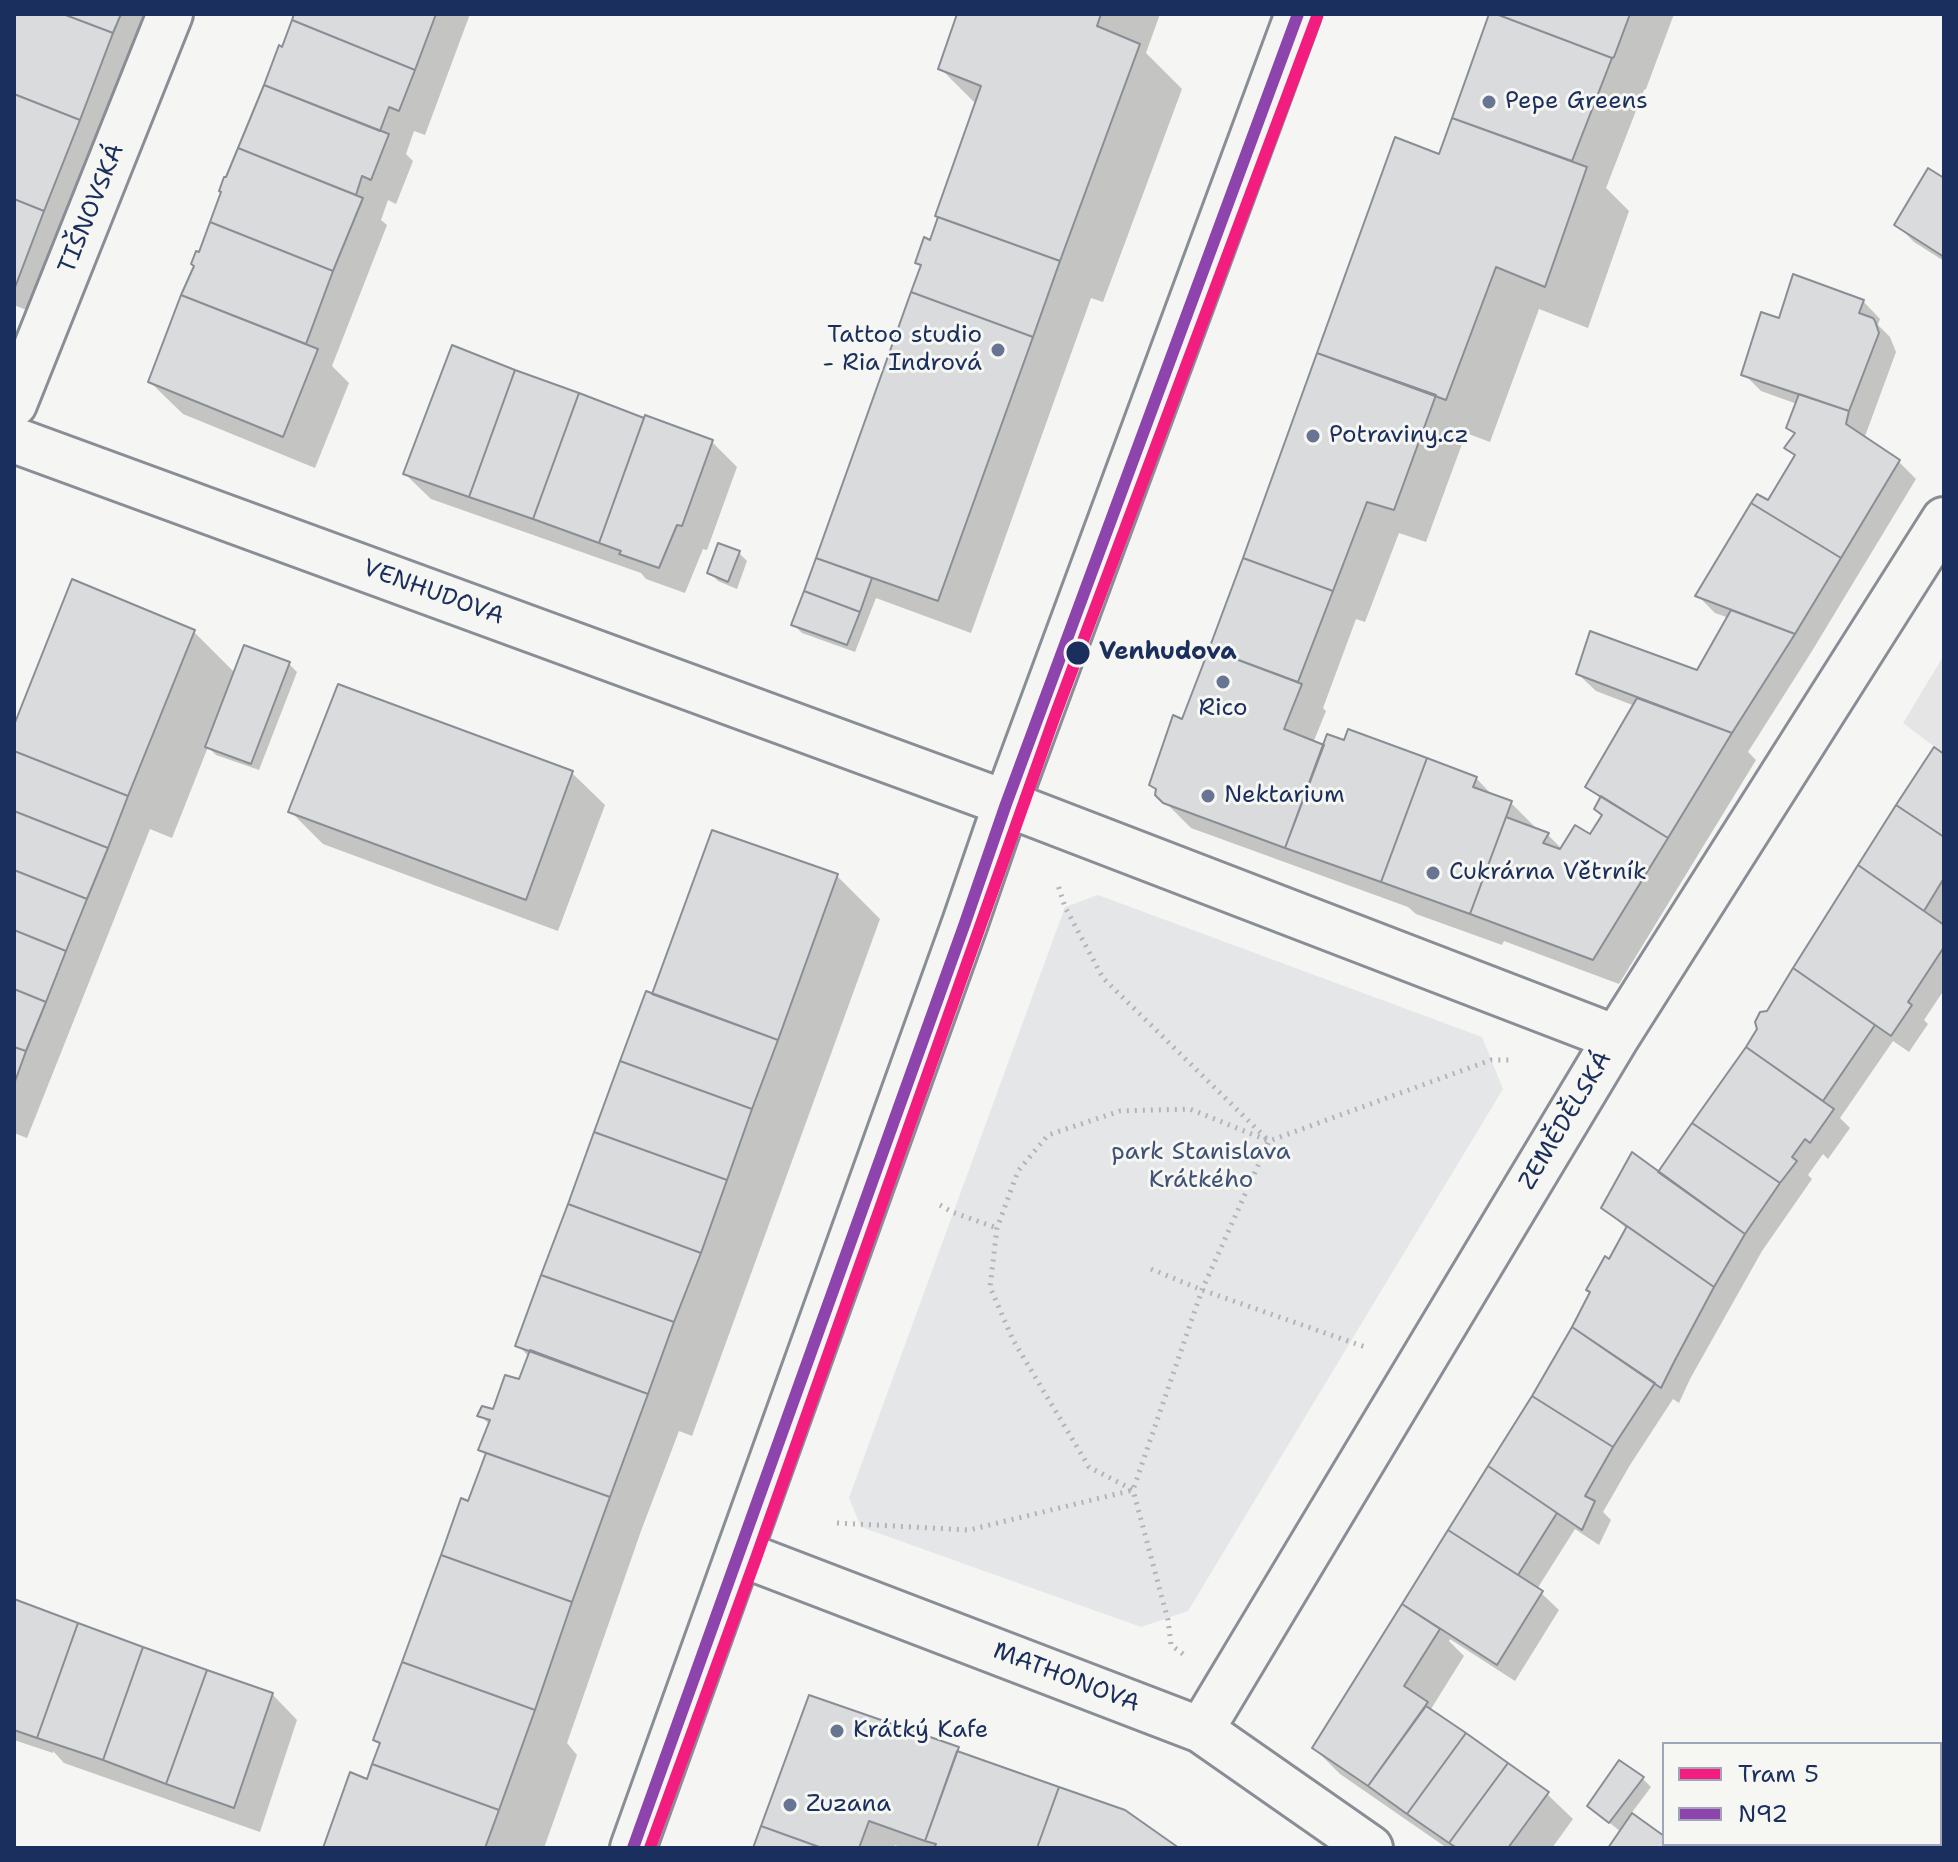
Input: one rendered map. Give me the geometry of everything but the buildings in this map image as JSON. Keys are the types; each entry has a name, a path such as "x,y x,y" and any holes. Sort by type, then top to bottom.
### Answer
{"street":[{"name":"TIŠNOVSKÁ","path":"14,404 170,14"},
{"path":"633,1848 1006,804 1298,14"},
{"name":"VENHUDOVA","path":"14,440 1006,804 1616,1038"},
{"name":"ZEMĚDĚLSKÁ","path":"1201,1730 1616,1038 1944,520"},
{"name":"MATHONOVA","path":"739,1553 1201,1730 1370,1848"}],"path":[{"path":"1058,885 1065,907 1103,978 1269,1141"},
{"path":"1133,1490 1089,1467 1013,1340 990,1287 997,1228 1018,1171 1048,1135 1120,1111 1190,1109 1269,1141 1491,1060 1516,1060 1564,1018"},
{"path":"1171,1645 1168,1620 1133,1490 1202,1290 1269,1141"},
{"path":"940,1205 997,1228"},
{"path":"1151,1269 1368,1348"},
{"path":"837,1523 969,1530 1133,1490"}],"shaded area":[{"path":"1944,655 1944,754 1903,723"}],"green space":[{"name":"park Stanislava Krátkého","path":"1098,895 1482,1037 1503,1089 1188,1611 1141,1627 861,1527 849,1498 1065,907"}],"tram line":[{"name":"5","path":"650,1848 1053,721 1318,14"}],"transit line":[{"name":"N92","path":"633,1848 1006,804 1298,14"}],"place":[{"name":"Pepe Greens","path":"1489,102"},
{"name":"Tattoo studio - Ria Indrová","path":"998,350"},
{"name":"Potraviny.cz","path":"1313,436"},
{"name":"Venhudova","path":"1078,653"},
{"name":"Rico","path":"1223,682"},
{"name":"Nektarium","path":"1208,796"},
{"name":"Cukrárna Větrník","path":"1433,873"},
{"name":"Krátký Kafe","path":"837,1731"},
{"name":"Zuzana","path":"790,1805"}]}
